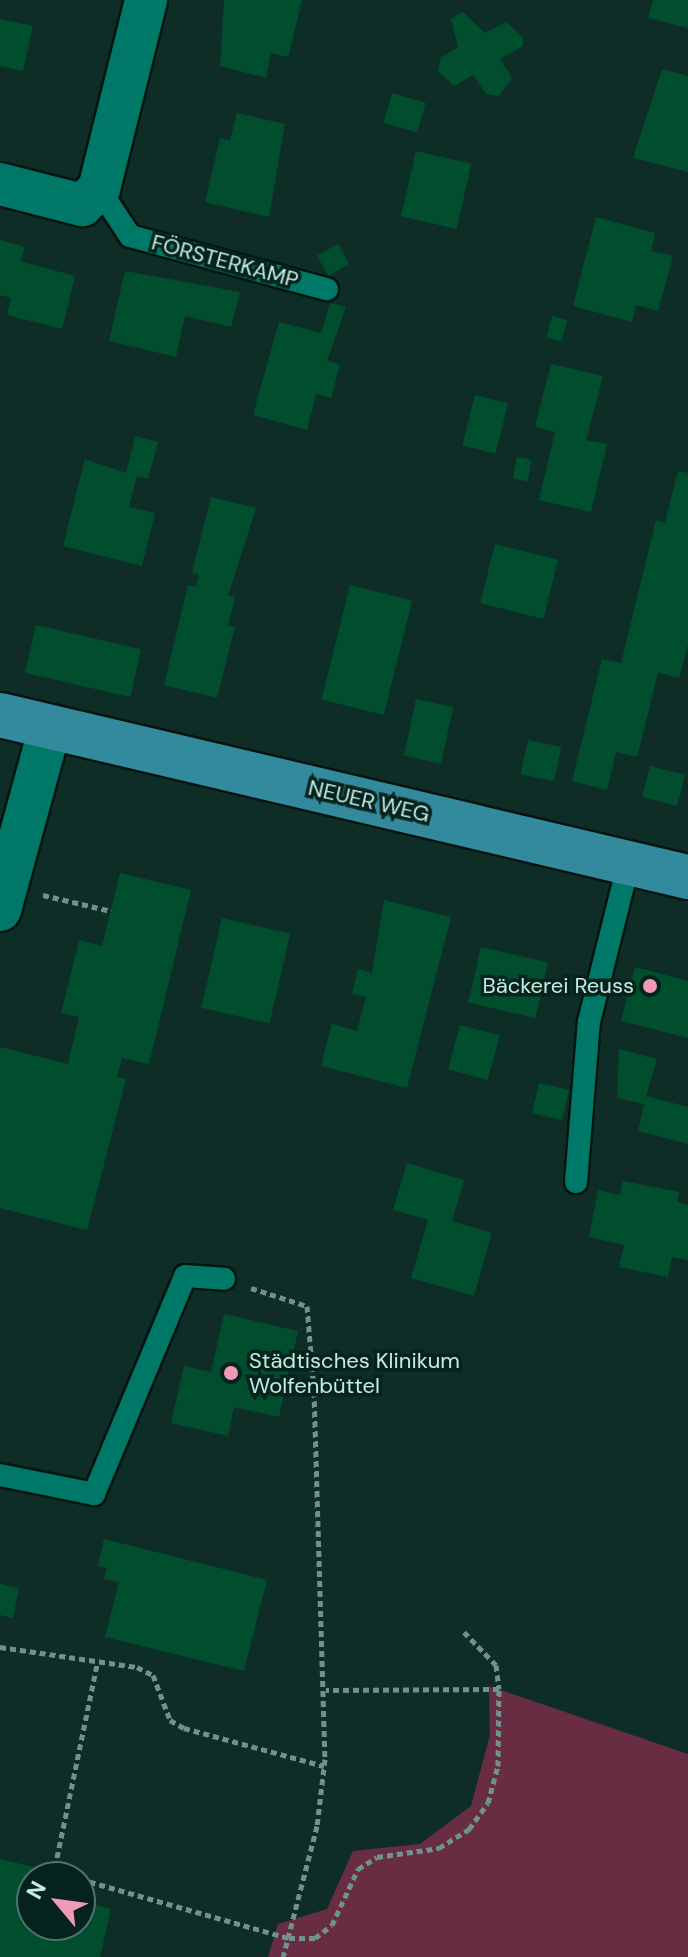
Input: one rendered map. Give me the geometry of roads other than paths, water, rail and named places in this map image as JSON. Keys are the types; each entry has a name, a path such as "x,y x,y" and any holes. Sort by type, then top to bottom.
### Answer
{"main road":[{"name":"NEUER WEG","path":"0,715 688,877"}],"street":[{"path":"0,184 82,205 99,189 146,0"},
{"path":"4,898 50,727"}],"lane":[{"name":"FÖRSTERKAMP","path":"99,189 130,236 327,289"},
{"path":"576,1182 589,1022 629,862"},
{"path":"0,1475 94,1494 185,1276 224,1279"}],"place":[{"name":"Bäckerei Reuss","path":"650,986"},
{"name":"Städtisches Klinikum Wolfenbüttel","path":"231,1373"}]}
